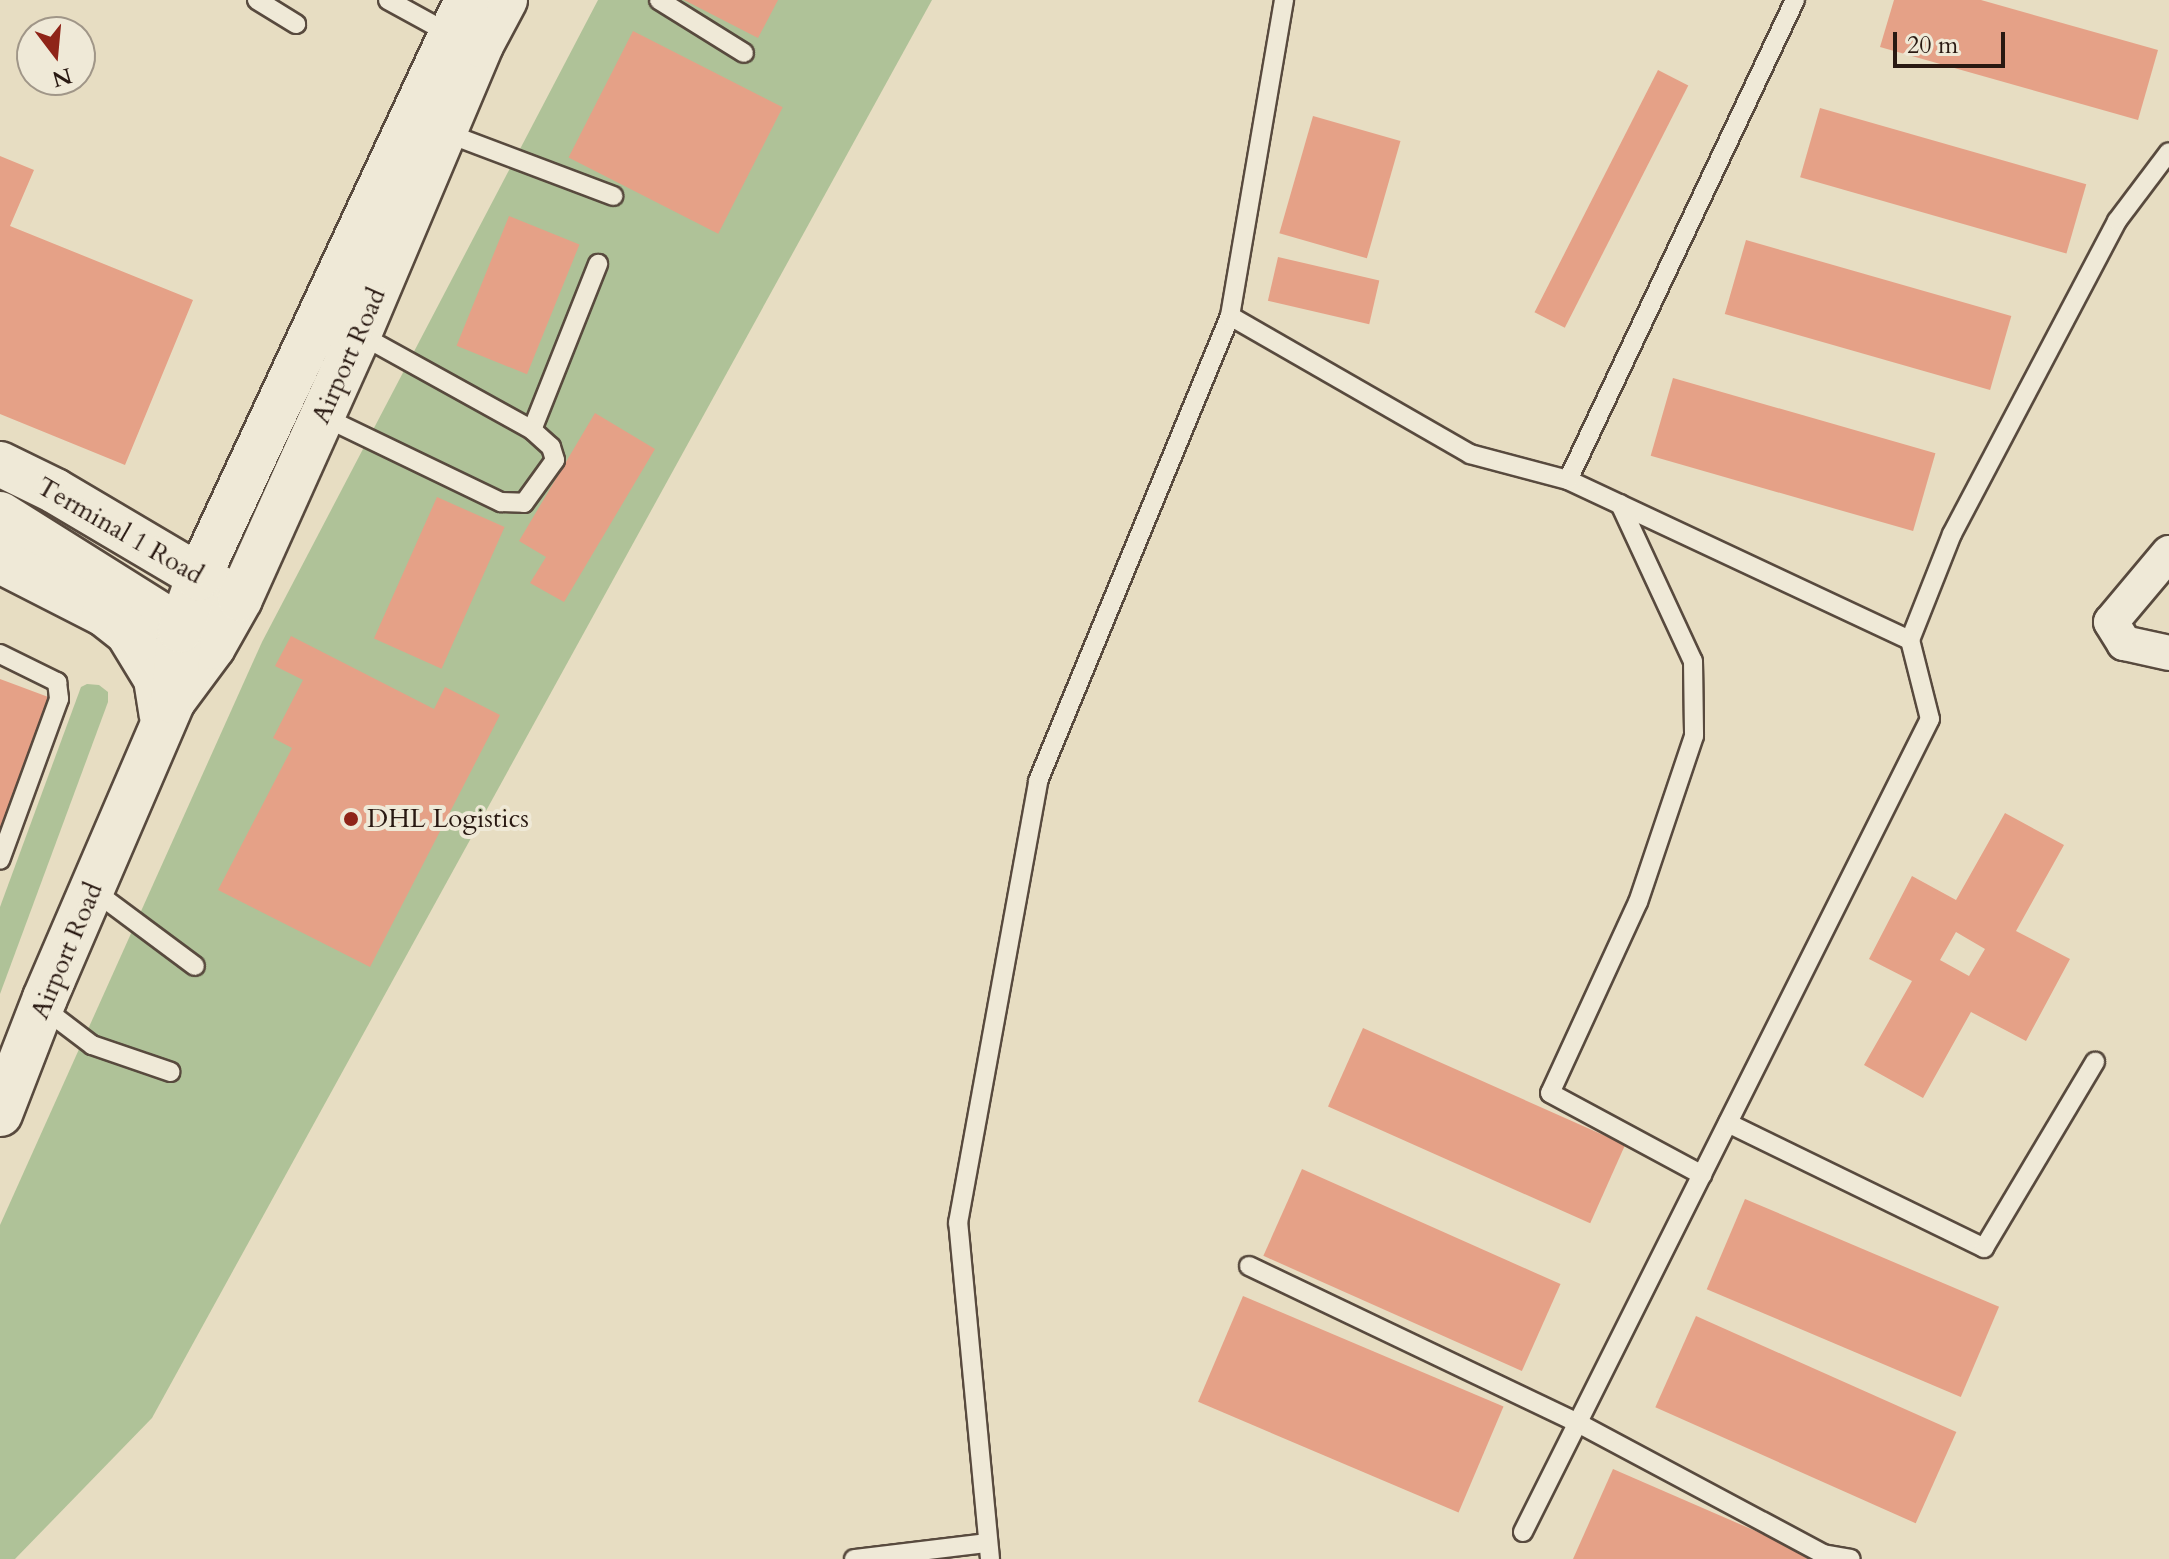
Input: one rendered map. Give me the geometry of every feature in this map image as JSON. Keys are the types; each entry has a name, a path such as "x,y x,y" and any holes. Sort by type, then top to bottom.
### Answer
{"street":[{"name":"Airport Road","path":"0,1114 42,1007 168,713 196,638 198,578 466,27 505,0"},
{"name":"Airport Road","path":"196,638 240,599 359,334 444,132 466,27"},
{"name":"Terminal 1 Road","path":"0,464 55,491 198,578 240,599"},
{"name":"Terminal 1 Road","path":"0,514 196,638"},
{"path":"2169,553 2111,622 2124,643 2169,653"},
{"path":"0,561 104,614 128,633 156,679 168,713"}],"lane":[{"path":"257,0 296,24"},
{"path":"388,0 466,27"},
{"path":"659,0 744,53"},
{"path":"854,1559 988,1551 958,1223 1038,781 1230,316 1284,0"},
{"path":"1568,480 1795,0"},
{"path":"444,132 613,196"},
{"path":"1523,1532 1930,719 1910,640 1952,534 2117,221 2169,152"},
{"path":"532,430 598,264"},
{"path":"1230,316 1470,454 1568,480 1910,640"},
{"path":"322,416 501,502 524,503 555,460 551,447 532,430 359,334"},
{"path":"1620,504 1693,661 1694,736 1638,902 1550,1093 1702,1175"},
{"path":"0,654 57,682 59,699 0,860"},
{"path":"93,890 195,966"},
{"path":"42,1007 92,1045 171,1072"},
{"path":"1728,1123 1984,1248 2095,1062"},
{"path":"1249,1266 1578,1423 1823,1554 1851,1559"}],"green space":[{"path":"598,0 932,0 152,1418 15,1559 0,1559 0,1225 262,642"},
{"path":"99,685 108,692 108,702 0,994 0,907 81,687"}],"building":[{"path":"684,0 778,0 758,38"},
{"path":"1894,0 1981,0 2158,50 2138,120 1880,47"},
{"path":"633,31 783,107 718,234 569,158"},
{"path":"1658,70 1688,85 1565,328 1535,312"},
{"path":"1820,108 2086,184 2066,254 1800,177"},
{"path":"1313,116 1400,141 1367,258 1279,233"},
{"path":"0,156 34,170 10,226 193,300 125,465 0,414"},
{"path":"509,216 579,244 527,374 457,346"},
{"path":"1746,240 2011,316 1990,390 1725,314"},
{"path":"1278,257 1379,280 1369,324 1268,301"},
{"path":"1673,378 1935,453 1913,531 1651,456"},
{"path":"595,413 655,449 564,602 530,583 546,557 519,541"},
{"path":"437,497 505,527 442,669 374,639"},
{"name":"DHL Logistics","path":"291,636 434,709 445,687 500,715 370,967 218,890 292,748 273,738 303,680 275,666"},
{"path":"0,679 51,698 0,833"},
{"path":"2005,813 2064,845 2016,931 2070,959 2026,1041 1971,1012 1923,1098 1864,1065 1912,981 1869,959 1912,876 1956,900","holes":["1956,932 1985,949 1969,976 1940,960"]},
{"path":"1363,1028 1625,1145 1590,1223 1328,1107"},
{"path":"1302,1169 1561,1284 1522,1371 1263,1256"},
{"path":"1745,1199 1999,1307 1961,1397 1707,1289"},
{"path":"1243,1296 1504,1407 1459,1512 1198,1402"},
{"path":"1696,1316 1956,1432 1916,1523 1655,1407"},
{"path":"1613,1469 1820,1559 1573,1559"}],"place":[{"name":"DHL Logistics","path":"351,819"}]}
